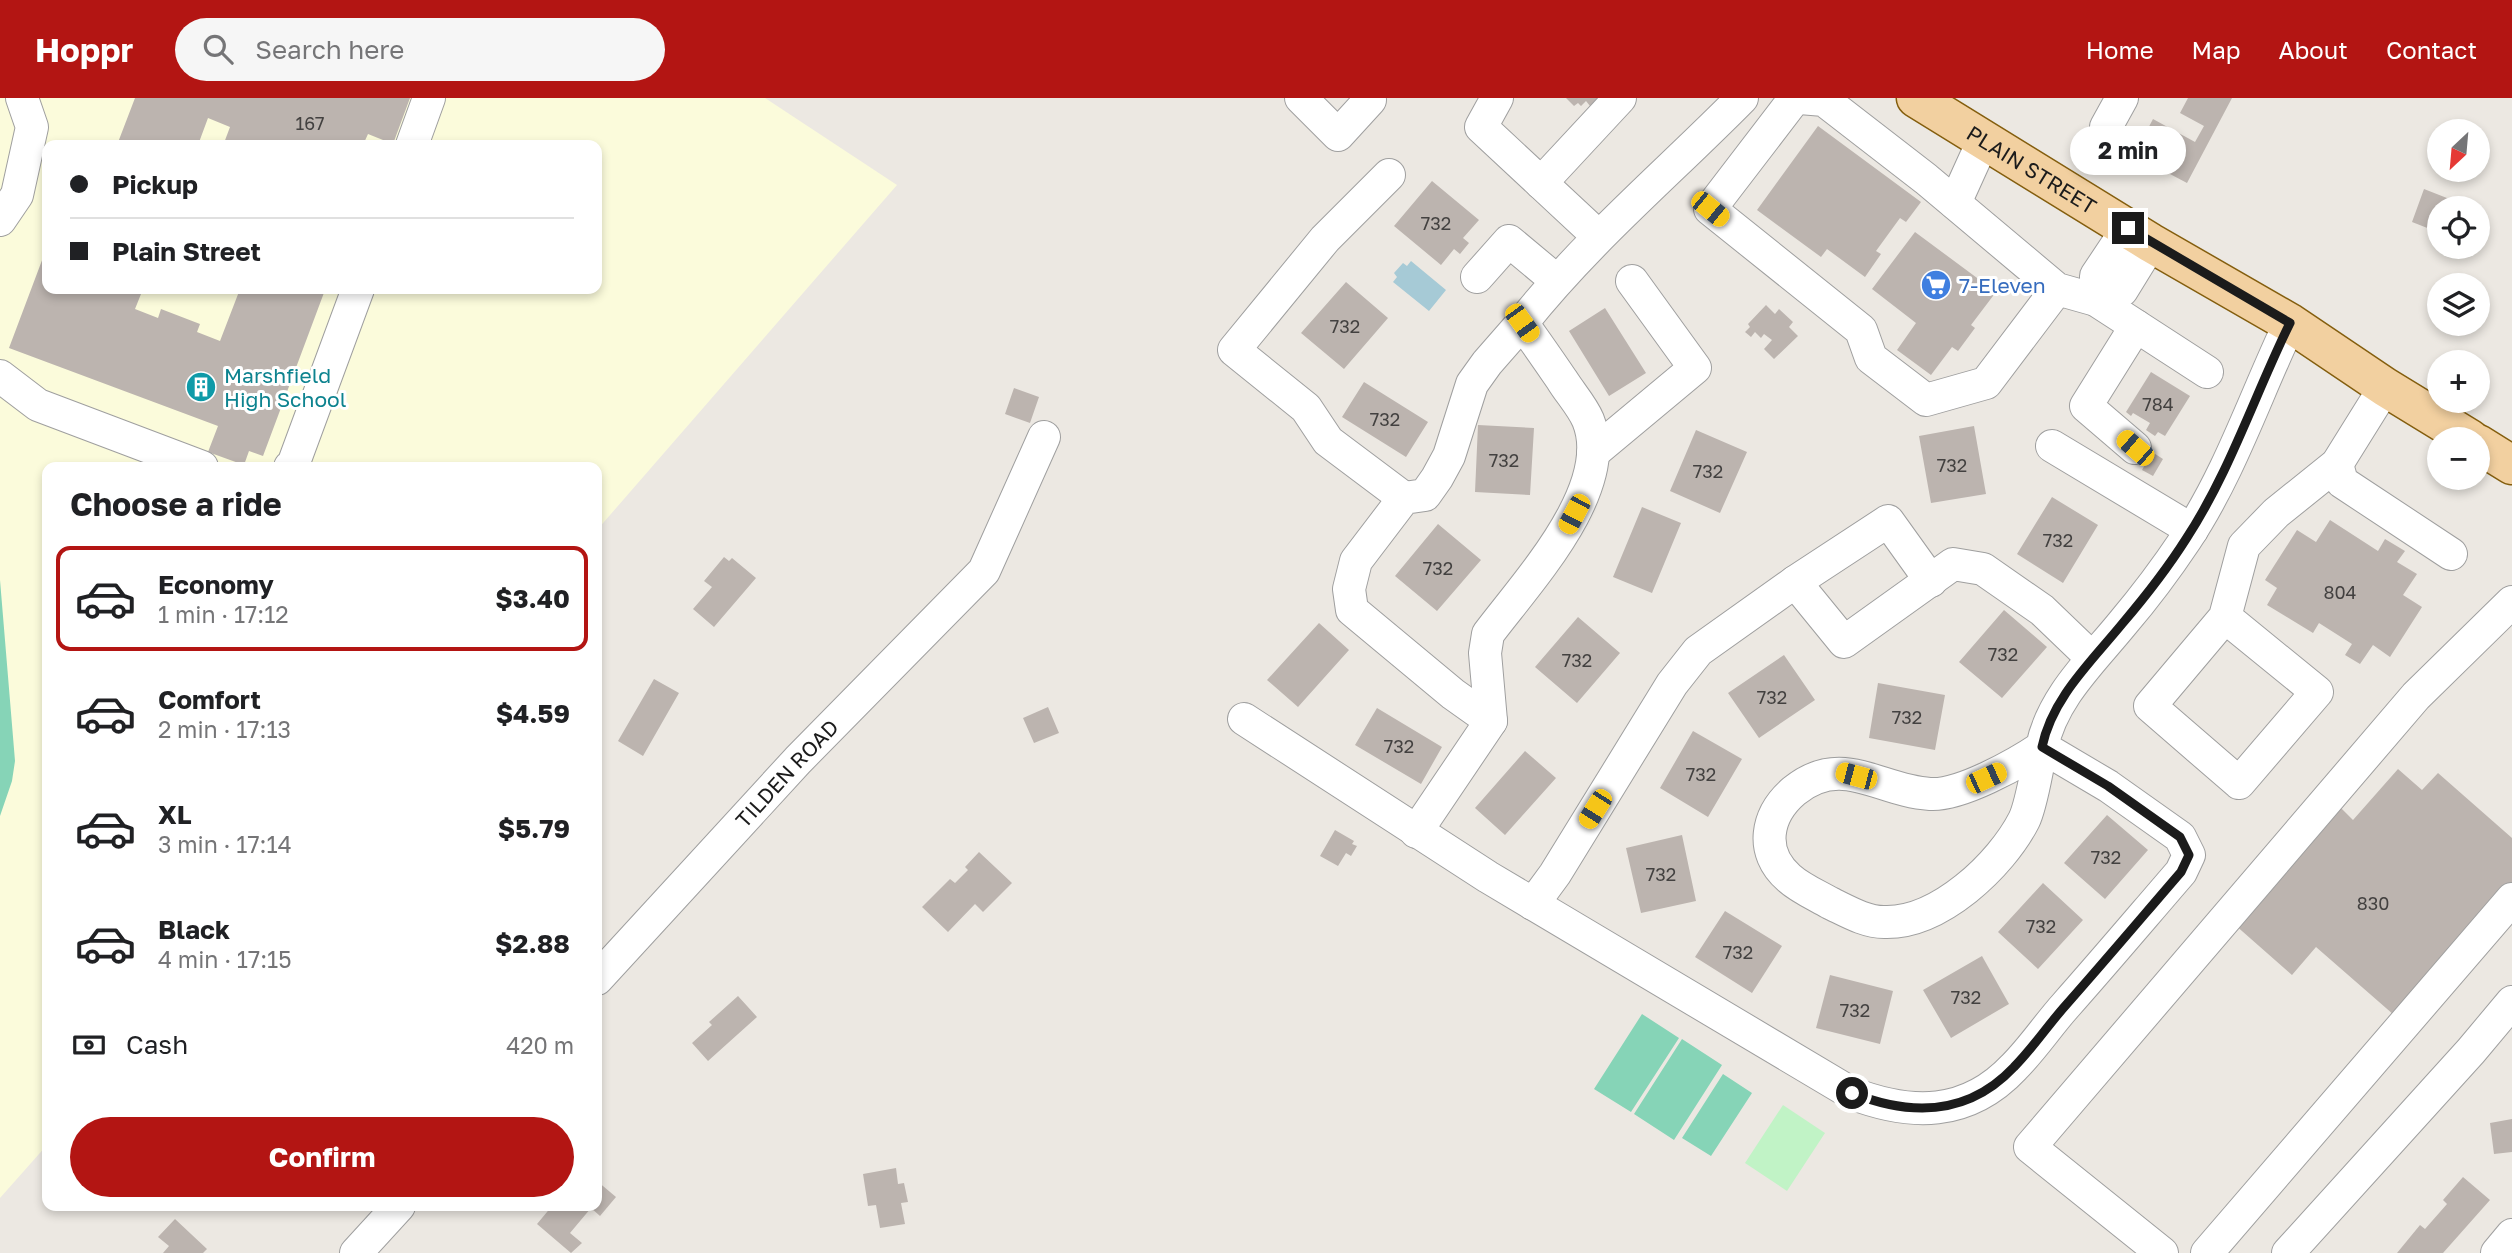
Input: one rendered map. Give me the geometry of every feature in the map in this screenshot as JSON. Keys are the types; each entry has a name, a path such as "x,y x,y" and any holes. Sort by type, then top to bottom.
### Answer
{"main road":[{"name":"PLAIN STREET","path":"1916,98 2140,236 2290,323 2450,427"},
{"path":"2490,451 2512,465"}],"street":[{"path":"0,220 17,195 32,127 22,98"},
{"path":"414,140 429,98"},
{"path":"1301,98 1338,135 1370,100"},
{"path":"1497,98 1481,127 1598,236"},
{"path":"1541,183 1620,98"},
{"path":"1491,721 1453,694 1352,610 1349,589 1356,561 1404,499 1425,495 1437,478 1449,456 1472,384 1487,363 1598,236 1742,98"},
{"path":"2057,289 1986,383 1926,400 1871,358 1861,330 1710,209 1797,98 1824,100 1955,203 2057,289 2096,300 2207,372"},
{"path":"2106,127 2122,98"},
{"path":"1955,203 1984,139"},
{"path":"1389,175 1325,239 1234,350 1306,408 1328,441 1404,499"},
{"path":"2096,300 2122,290 2140,236"},
{"path":"1476,277 1509,241 1557,281"},
{"path":"1593,453 1695,368 1632,281"},
{"path":"294,462 356,294"},
{"path":"1416,832 1491,721 1485,653 1488,634 1566,529 1581,498 1593,453 1594,439 1587,419 1522,323"},
{"path":"2042,747 2025,759 1966,787 1932,794 1842,772 1818,776 1793,793 1775,813 1770,825 1772,853 1777,866 1789,878 1841,909 1863,919 1885,923 1911,919 1937,907 1986,872 2009,846 2026,817 2048,723 2055,709 2092,658 2146,594 2192,530 2228,459 2290,323"},
{"path":"2135,448 2086,406 2136,326"},
{"path":"0,376 38,405 189,462"},
{"path":"2225,617 2317,692 2239,783 2150,706 2225,617 2244,546 2276,513 2337,464 2385,387"},
{"name":"TILDEN ROAD","path":"602,974 798,760 984,571 1044,437"},
{"path":"2052,446 2192,530"},
{"path":"2337,464 2342,482 2451,554"},
{"path":"1533,904 1555,874 1672,684 1699,651 1795,582 1888,521 1931,581"},
{"path":"1795,582 1844,642 1953,564 1983,569 2042,610 2092,658"},
{"path":"2162,1253 2030,1147 2416,696 2512,602"},
{"path":"1244,719 1416,832 1533,904 1852,1093 1899,1108 1919,1109 1956,1104 1991,1087 2014,1068 2052,1020 2181,872 2189,855 2180,837 2108,786 2042,747"},
{"path":"2207,1253 2512,899"},
{"path":"2288,1253 2512,1002"},
{"path":"356,1253 394,1211"},
{"path":"2497,1253 2512,1235"}],"shaded area":[{"path":"0,98 765,98 897,185 602,524 602,462 42,462 42,1151 0,1198"}],"green space":[{"path":"0,580 15,761 12,781 0,816"},
{"path":"1642,1014 1679,1038 1631,1112 1594,1089"},
{"path":"1682,1039 1722,1065 1674,1140 1634,1114"},
{"path":"1723,1074 1752,1093 1711,1156 1682,1138"},
{"path":"1783,1105 1825,1133 1787,1191 1745,1163"}],"water":[{"path":"1411,261 1446,290 1429,311 1393,282 1397,277 1394,273 1403,263 1407,266"}],"building":[{"path":"135,98 410,98 394,140 383,140 368,134 365,140 225,140 230,127 208,118 200,140 119,140"},
{"path":"1566,98 1598,98 1590,106 1586,101 1581,106 1578,103 1574,106"},
{"path":"2188,98 2232,98 2187,183 2134,155 2153,119 2195,142 2204,126 2180,113"},
{"path":"1818,126 1921,202 1906,222 1900,218 1876,251 1881,254 1865,277 1827,249 1821,257 1757,210"},
{"path":"1432,181 1479,220 1463,238 1469,243 1460,254 1454,249 1441,265 1394,226"},
{"path":"2424,189 2442,196 2427,196 2427,228 2412,222"},
{"path":"1915,232 1996,292 1971,325 1975,328 1958,351 1952,347 1931,375 1897,350 1916,323 1872,289"},
{"name":"Marshfield High School","path":"42,260 42,294 141,294 135,309 158,318 161,309 200,324 197,332 220,341 238,294 324,294 263,456 249,451 245,462 236,462 208,452 218,426 9,348"},
{"path":"1346,282 1388,318 1344,369 1301,333"},
{"path":"1766,305 1775,314 1779,309 1793,322 1789,327 1798,336 1774,359 1764,349 1772,340 1764,334 1761,338 1755,332 1751,337 1745,332 1750,327 1748,324"},
{"path":"1605,308 1646,373 1609,396 1569,331"},
{"path":"2151,372 2190,396 2165,436 2158,432 2155,436 2146,430 2150,423 2126,412"},
{"path":"1364,382 1428,422 1406,457 1342,417"},
{"path":"1014,388 1039,397 1030,423 1005,414"},
{"path":"1478,425 1534,428 1530,495 1475,492"},
{"path":"1974,426 1986,494 1931,503 1919,436"},
{"path":"1696,430 1747,452 1720,513 1670,491"},
{"path":"2152,452 2163,459 2153,476 2142,470"},
{"path":"2052,497 2098,525 2063,583 2017,554"},
{"path":"1642,507 1681,523 1652,593 1613,577"},
{"path":"2330,520 2378,551 2385,539 2405,551 2397,562 2417,574 2403,595 2422,607 2390,657 2373,645 2360,664 2345,655 2352,644 2319,623 2313,633 2267,605 2277,588 2265,580 2297,530 2316,542"},
{"path":"1438,524 1481,560 1437,611 1395,576"},
{"path":"724,557 729,561 732,558 756,578 714,627 693,609 712,587 704,581"},
{"path":"2004,610 2047,647 2002,698 1959,662"},
{"path":"1578,617 1620,653 1577,703 1535,667"},
{"path":"1319,623 1349,650 1298,707 1267,680"},
{"path":"1784,655 1815,700 1759,738 1728,693"},
{"path":"654,679 679,693 643,756 618,741"},
{"path":"1878,683 1945,695 1935,750 1869,738"},
{"path":"1048,707 1059,733 1034,743 1023,718"},
{"path":"1377,708 1442,747 1421,784 1355,745"},
{"path":"1693,731 1742,759 1708,817 1660,788"},
{"path":"1525,751 1556,778 1505,835 1475,808"},
{"path":"2398,769 2422,790 2438,773 2512,838 2512,882 2394,1015 2316,947 2292,975 2234,924 2339,806 2353,820"},
{"path":"2107,815 2148,850 2105,899 2064,863"},
{"path":"1335,830 1354,841 1352,844 1357,846 1351,856 1346,853 1338,866 1320,856"},
{"path":"1682,835 1696,901 1641,913 1626,848"},
{"path":"979,852 1012,883 983,912 975,904 948,932 922,907 950,879 955,883 968,870 965,867"},
{"path":"2043,883 2083,920 2038,969 1998,932"},
{"path":"1725,911 1782,946 1752,993 1695,957"},
{"path":"1982,956 2009,1004 1951,1038 1923,990"},
{"path":"1830,975 1893,991 1880,1044 1816,1028"},
{"path":"738,996 757,1017 708,1061 692,1043 712,1025 709,1022"},
{"path":"2512,1119 2512,1152 2494,1154 2490,1123"},
{"path":"896,1168 898,1184 904,1183 908,1202 901,1203 905,1224 880,1228 876,1205 868,1206 863,1174"},
{"path":"2463,1177 2490,1200 2443,1253 2397,1253 2420,1225 2425,1229 2447,1204 2443,1200"},
{"path":"602,1185 616,1197 600,1216 594,1211 602,1211"},
{"path":"548,1211 588,1211 570,1233 582,1243 571,1253 537,1224"},
{"path":"175,1219 207,1249 203,1253 163,1253 169,1246 158,1237"}],"place":[{"name":"7-Eleven","path":"1936,285"},
{"name":"Marshfield High School","path":"201,387"}],"route":[{"path":"1852,1093 1899,1108 1919,1109 1956,1104 1991,1087 2014,1068 2052,1020 2181,872 2189,855 2180,837 2108,786 2042,747 2044,735 2055,709 2073,683 2143,598 2188,537 2209,499 2290,323 2128,228"}]}
